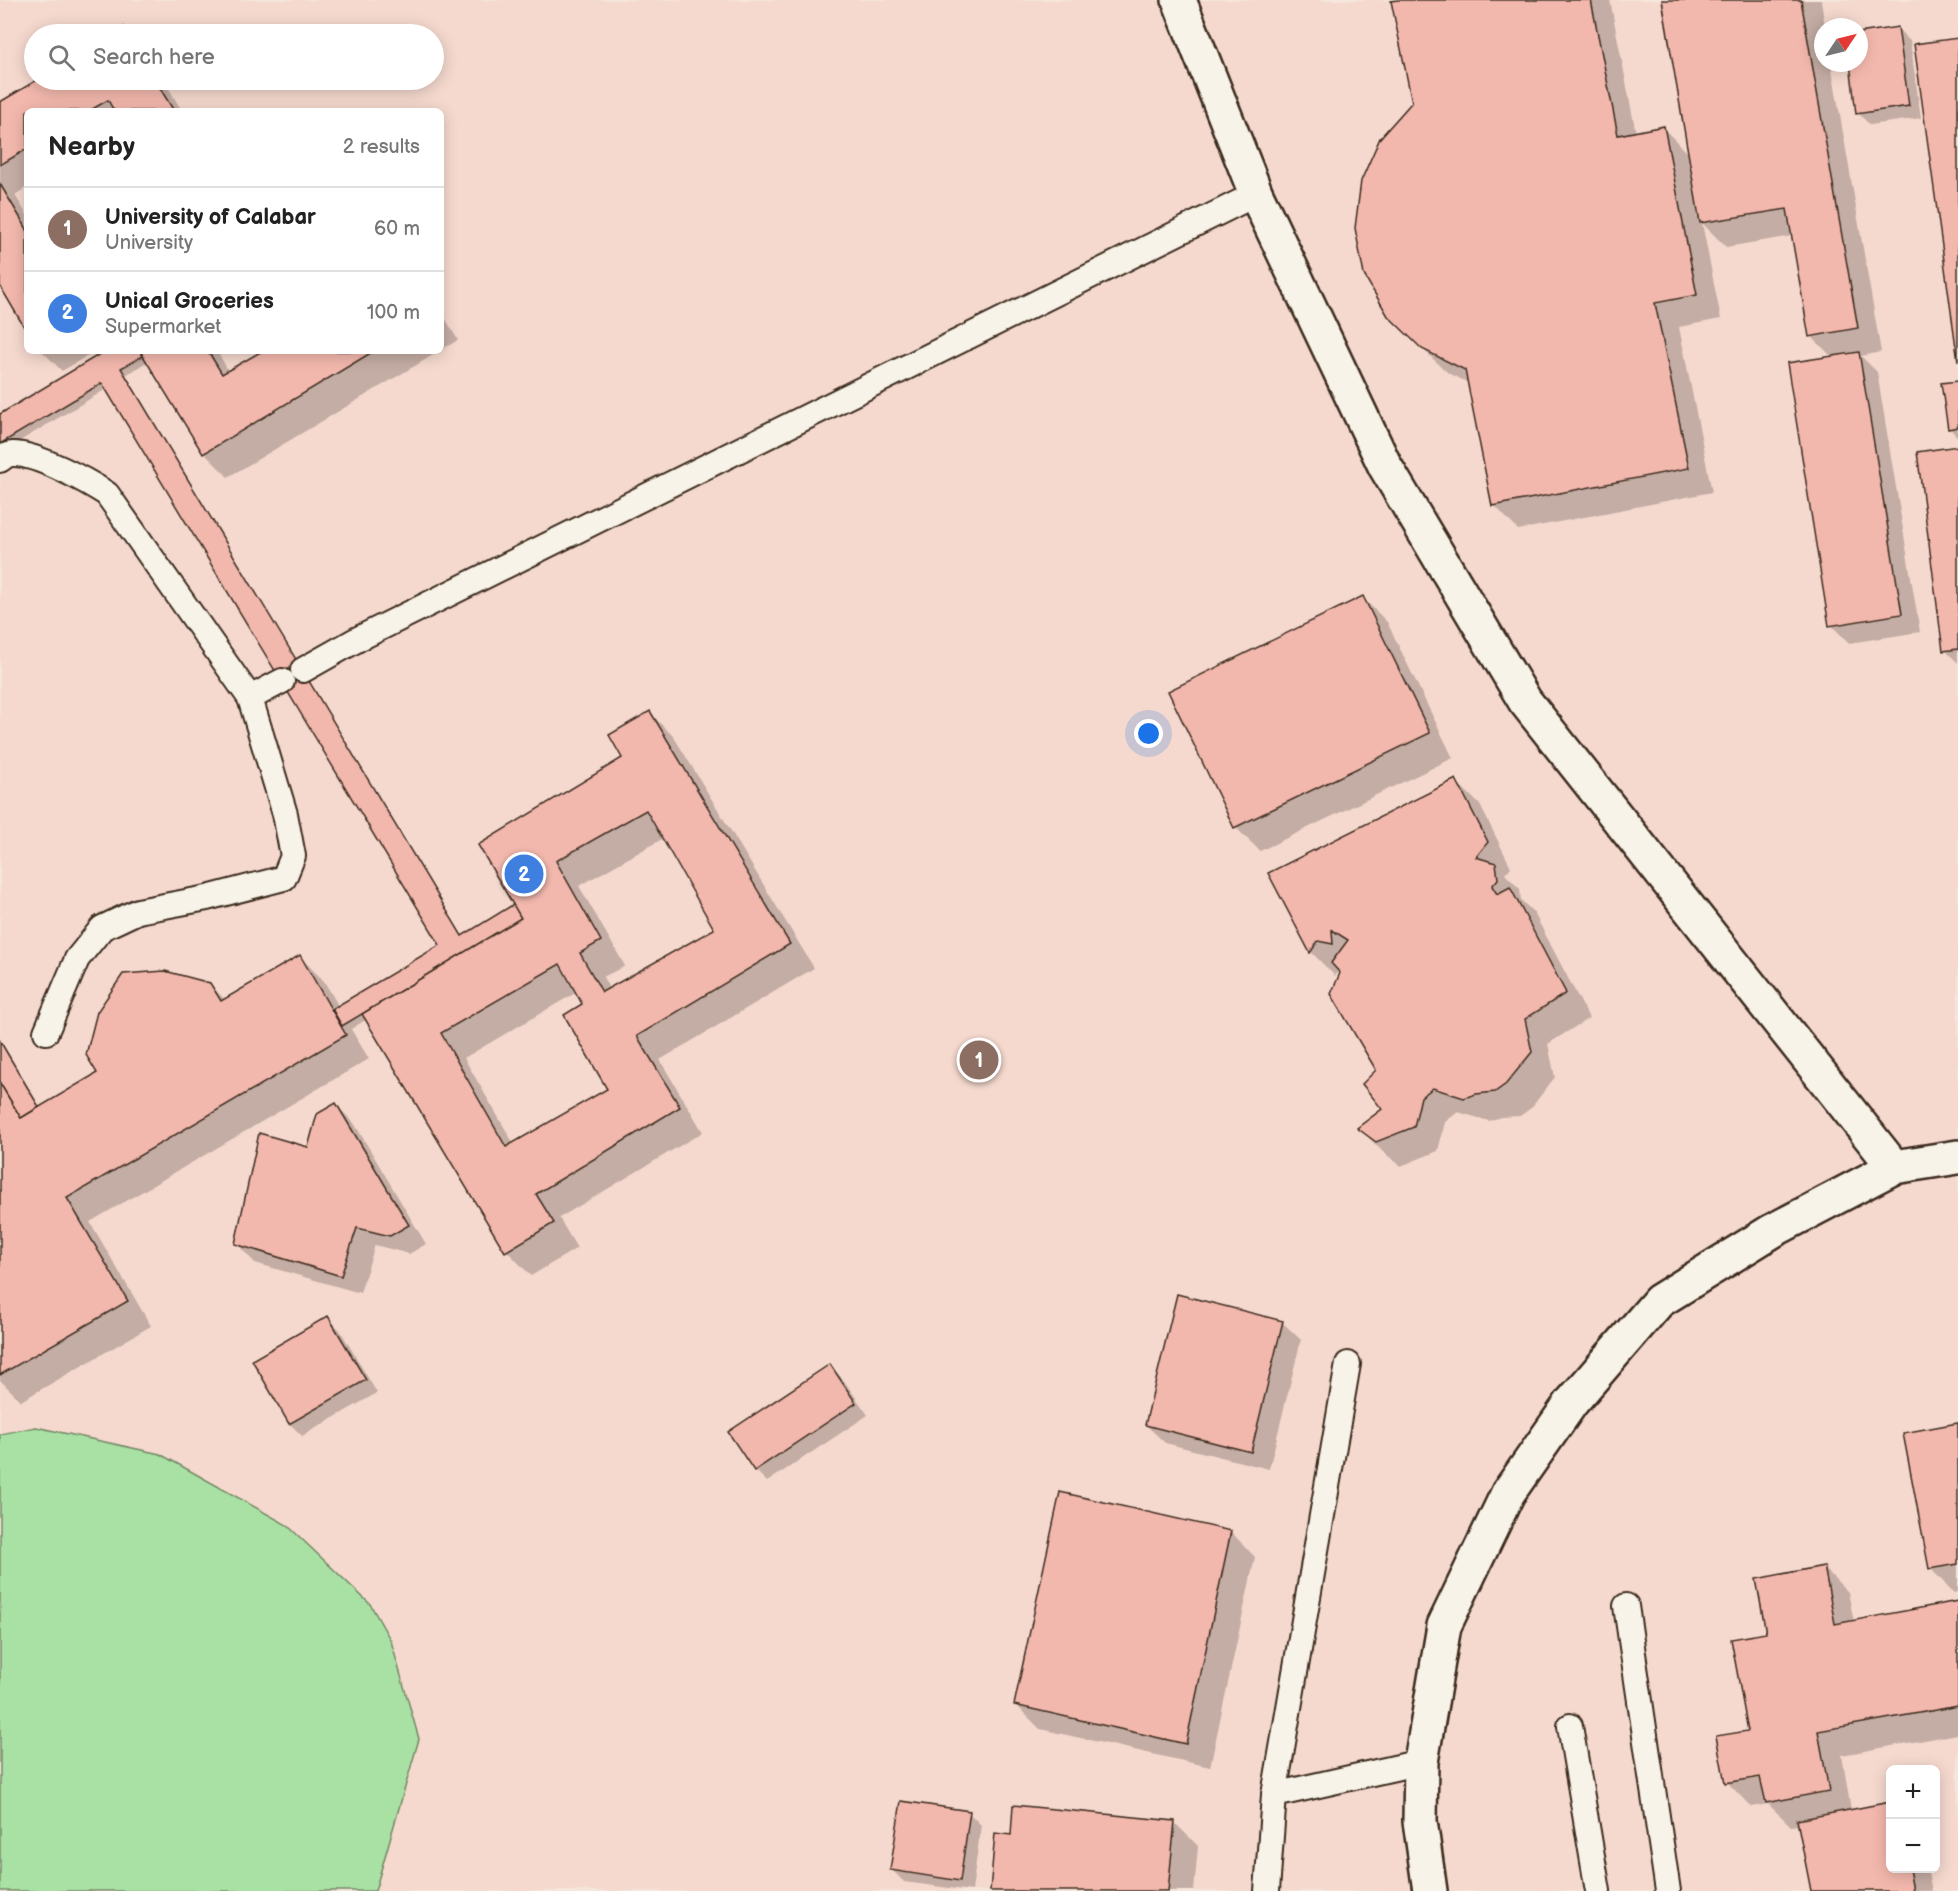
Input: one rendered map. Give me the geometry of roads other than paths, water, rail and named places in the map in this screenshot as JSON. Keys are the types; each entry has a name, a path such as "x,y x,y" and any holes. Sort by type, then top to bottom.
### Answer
{"street":[{"path":"1179,0 1256,194 1385,466 1525,701 1894,1167"},
{"path":"1430,1891 1420,1821 1421,1762 1444,1626 1508,1493 1571,1403 1659,1301 1772,1231 1894,1167 1958,1157"}],"lane":[{"path":"250,698 368,634 1256,194"},
{"path":"0,460 9,454 26,455 88,482 107,494 250,698 285,814 293,856 284,878 207,898 138,911 102,928 77,959 46,1032"},
{"path":"1267,1891 1274,1795 1348,1364"},
{"path":"1626,1606 1668,1891"},
{"path":"1570,1726 1598,1891"},
{"path":"1274,1795 1421,1762"}],"place":[{"name":"Unical Groceries","path":"524,874"},
{"name":"University of Calabar","path":"979,1060"}]}
